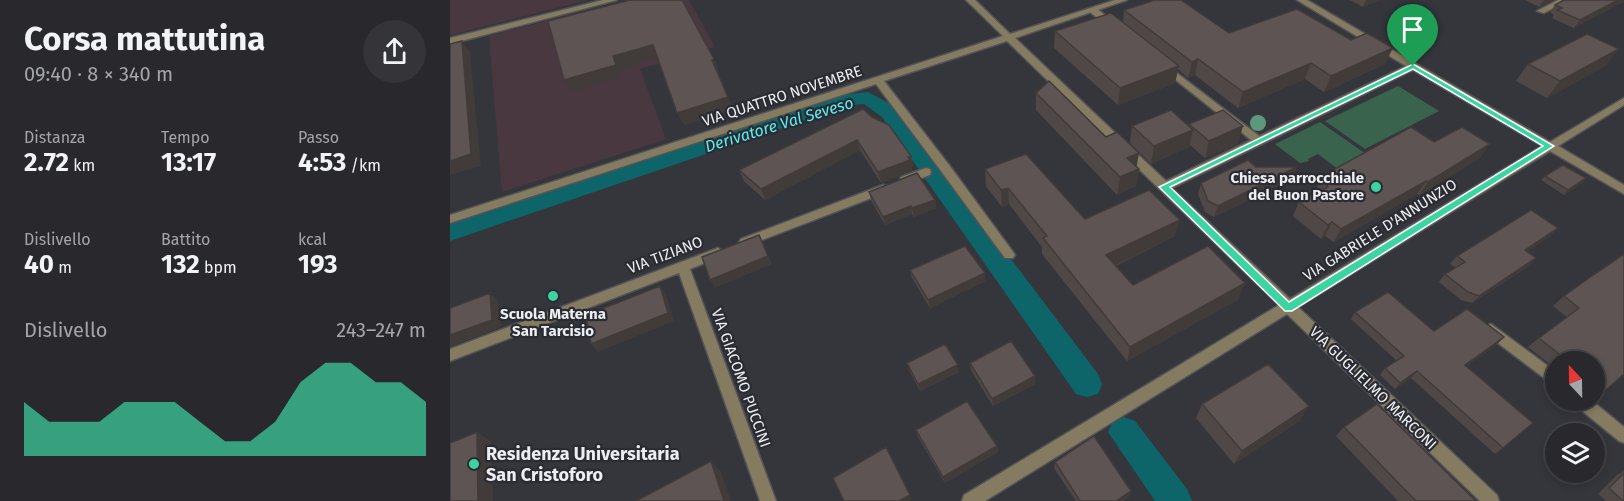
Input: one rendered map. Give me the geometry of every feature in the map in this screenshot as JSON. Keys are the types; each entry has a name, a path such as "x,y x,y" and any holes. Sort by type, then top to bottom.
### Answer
{"street":[{"path":"450,41 613,0"},
{"name":"VIA GUGLIELMO MARCONI","path":"970,0 1491,501"},
{"name":"VIA QUATTRO NOVEMBRE","path":"450,219 1124,0"},
{"path":"1301,0 1624,190"},
{"path":"1541,11 1565,0"},
{"path":"1093,10 1120,32"},
{"path":"1157,61 1259,141"},
{"path":"1164,187 1413,66"},
{"path":"878,80 1009,255"},
{"name":"VIA GABRIELE D'ANNUNZIO","path":"970,501 1624,101"},
{"name":"VIA TIZIANO","path":"450,355 926,172"},
{"name":"VIA GIACOMO PUCCINI","path":"683,266 768,501"},
{"path":"1481,322 1545,372"},
{"path":"1593,411 1624,436"}],"shaded area":[{"path":"450,0 588,0 450,35"},
{"path":"628,0 689,0 715,47 640,69 666,139 502,192 489,36"}],"green space":[{"path":"1398,86 1439,111 1365,149 1325,121"},
{"path":"1320,122 1366,154 1338,169 1318,154 1308,159 1309,161 1300,163 1275,144"}],"building":[{"path":"630,0 682,0 714,59 712,60 728,97 677,113 653,45 613,56 616,65 564,80 548,21"},
{"path":"1155,0 1181,0 1229,33 1297,9 1351,40 1367,33 1393,48 1331,76 1311,63 1243,92 1198,59 1192,62 1124,10"},
{"path":"1564,0 1618,0 1580,20 1557,10 1562,8 1555,5"},
{"path":"1111,13 1179,66 1120,88 1055,31"},
{"path":"1587,34 1619,49 1560,81 1528,64"},
{"path":"462,41 471,154 450,161 450,44"},
{"path":"1049,81 1106,137 1117,132 1139,153 1127,158 1139,169 1120,177 1036,93"},
{"path":"863,109 872,117 889,125 911,156 908,157 910,160 878,172 857,140 761,189 739,170"},
{"path":"1171,110 1193,130 1154,146 1132,126"},
{"path":"1223,110 1243,126 1209,141 1189,124"},
{"name":"Chiesa parrocchiale del Buon Pastore","path":"1411,127 1434,142 1462,127 1490,144 1428,182 1426,181 1341,229 1332,222 1328,225 1299,202 1328,187 1322,176"},
{"path":"1026,154 1085,219 1149,190 1180,220 1106,255 1133,285 1208,246 1245,283 1130,347 1043,238 1047,236 1008,188 1001,190 985,169"},
{"path":"1248,160 1256,167 1297,167 1218,206 1208,201 1201,183"},
{"path":"1563,165 1586,178 1568,190 1545,176"},
{"path":"917,173 935,200 883,217 869,192"},
{"path":"1531,210 1558,228 1525,250 1536,258 1479,296 1468,292 1445,274 1465,262 1457,256"},
{"path":"759,235 768,256 710,280 702,257"},
{"path":"965,246 985,273 928,300 910,270"},
{"path":"1624,254 1624,374 1606,390 1605,351 1555,351 1539,338 1579,308 1564,296"},
{"path":"660,286 668,313 591,344 586,315"},
{"path":"1388,292 1434,331 1467,309 1504,337 1465,365 1533,423 1503,448 1417,371 1400,383 1385,368 1404,356 1355,312"},
{"path":"490,293 492,320 450,335 450,308"},
{"path":"1011,341 1035,376 992,399 970,363"},
{"path":"945,344 958,365 918,384 907,363"},
{"path":"1268,364 1309,406 1242,451 1202,404"},
{"path":"967,401 997,446 943,477 916,430"},
{"path":"1377,404 1476,501 1416,501 1344,427"},
{"path":"477,432 478,501 450,501 450,443"},
{"path":"1094,436 1131,491 1116,501 1080,501 1055,462"},
{"path":"886,447 910,495 899,501 844,501 833,478"},
{"path":"711,461 724,501 636,501"},
{"path":"1624,473 1624,501 1623,501 1609,488"}],"waterway":[{"name":"Derivatore Val Seveso","path":"450,232 848,99 868,98 889,112 1087,384"},
{"name":"Derivatore Val Seveso","path":"1124,432 1175,501"}],"place":[{"name":"Chiesa parrocchiale del Buon Pastore","path":"1376,187"},
{"name":"Scuola Materna San Tarcisio","path":"553,296"},
{"name":"Residenza Universitaria San Cristoforo","path":"474,464"}],"route":[{"path":"1413,66 1550,146 1333,278 1288,308 1164,187 1259,141 1413,66"}]}
